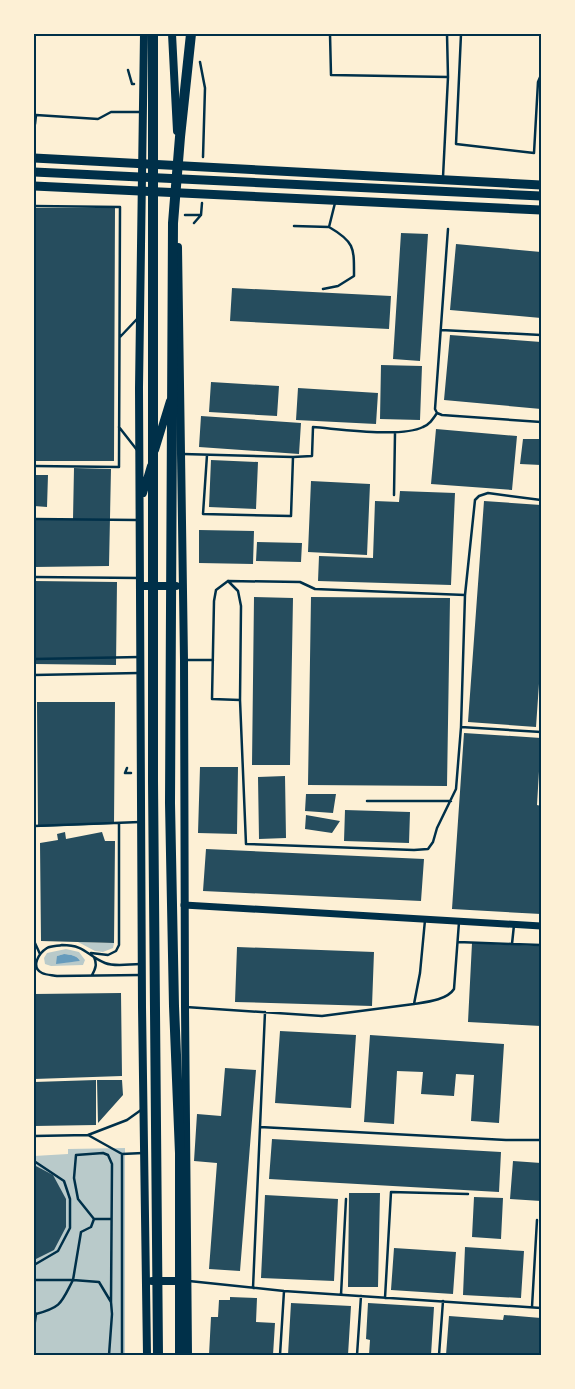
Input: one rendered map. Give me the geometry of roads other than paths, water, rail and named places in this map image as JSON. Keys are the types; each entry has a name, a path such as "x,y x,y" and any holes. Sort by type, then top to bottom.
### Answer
{"highway":[{"path":"153,34 153,781 158,1355"},
{"path":"180,1355 180,1153 174,1006 170,803 173,223 180,129 191,34"}],"main road":[{"path":"144,34 140,316 140,673 147,1355"},
{"path":"172,34 179,166 188,1355"},
{"path":"34,158 541,185"},
{"path":"86,161 92,170 94,178 91,185 86,189"},
{"path":"34,172 541,196"},
{"path":"383,177 384,202"},
{"path":"34,186 541,210"},
{"path":"140,500 180,368"},
{"path":"140,582 183,586"},
{"path":"147,1281 188,1281"}],"street":[{"path":"184,905 541,926"}],"lane":[{"path":"330,34 331,75 448,77"},
{"path":"443,179 448,77 447,34"},
{"path":"461,34 456,144 534,153 538,82 541,75"},
{"path":"34,124 36,115 98,119 111,112 144,112"},
{"path":"330,227 336,199"},
{"path":"34,206 120,207 119,466 34,466"},
{"path":"294,226 330,227 343,235 352,245 354,276 338,286 323,289"},
{"path":"437,413 435,409 448,229"},
{"path":"119,338 140,316"},
{"path":"441,330 541,335"},
{"path":"437,413 442,415 541,422"},
{"path":"181,454 312,456 313,427 395,432 422,428 431,422 437,413"},
{"path":"119,426 140,453"},
{"path":"394,495 395,432"},
{"path":"207,455 203,514 291,516 293,457"},
{"path":"228,581 238,591 241,606 240,700 246,844 428,849 434,842 437,828 456,788 461,727 465,595 475,500 477,497 488,493 541,500"},
{"path":"34,519 140,520"},
{"path":"34,577 140,582"},
{"path":"240,700 212,699 215,595 216,590 228,581 285,580 300,582 315,589 465,595"},
{"path":"34,659 140,657"},
{"path":"184,660 213,660"},
{"path":"34,675 140,673"},
{"path":"461,727 541,732"},
{"path":"367,801 451,801"},
{"path":"34,826 142,822"},
{"path":"119,823 118,945 116,951 108,955 90,952 74,945 48,947 36,960 36,967 39,972 45,974 92,976 142,975"},
{"path":"414,1004 420,973 425,919"},
{"path":"34,920 34,941 40,954"},
{"path":"185,1007 322,1016 414,1004 442,998 452,993 454,989 459,921"},
{"path":"512,944 514,924"},
{"path":"458,942 541,945"},
{"path":"90,952 104,963 114,965 142,964"},
{"path":"92,976 97,962 94,956"},
{"path":"252,1288 265,1011"},
{"path":"34,1136 88,1136 127,1120 144,1108"},
{"path":"260,1127 506,1140 541,1140"},
{"path":"88,1136 122,1154 145,1153"},
{"path":"122,1154 122,1355"},
{"path":"385,1298 391,1192 468,1194"},
{"path":"340,1295 346,1199"},
{"path":"532,1307 537,1220"},
{"path":"188,1281 284,1291 541,1308"},
{"path":"280,1355 284,1291"},
{"path":"357,1355 361,1296"},
{"path":"439,1355 443,1302"}],"water":[{"path":"64,954 75,956 80,961 56,964 57,956"}]}
